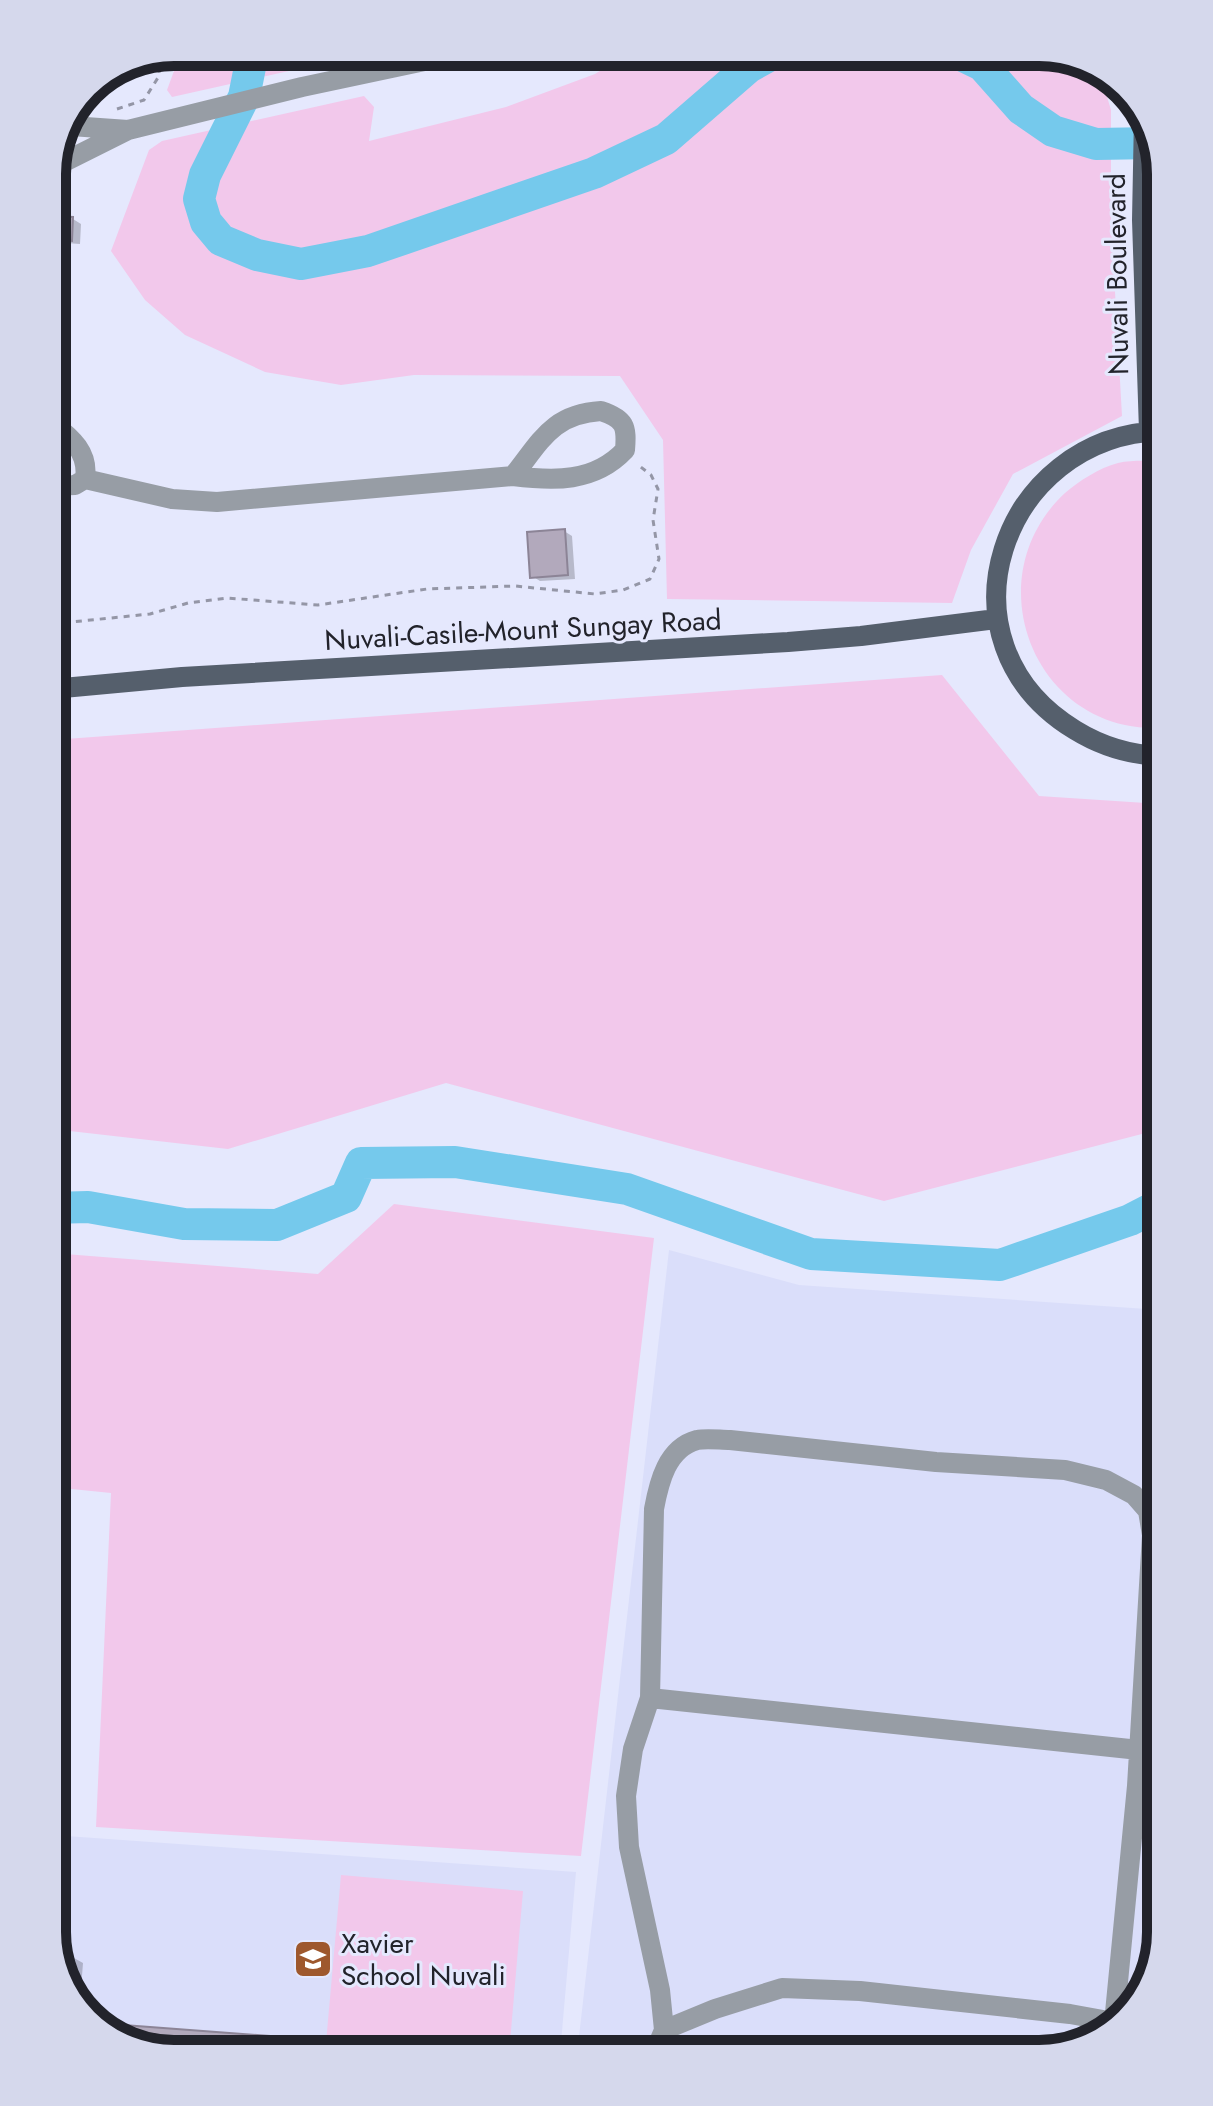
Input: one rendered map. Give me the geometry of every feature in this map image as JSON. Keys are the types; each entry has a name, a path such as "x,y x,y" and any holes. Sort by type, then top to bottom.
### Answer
{"main road":[{"name":"Nuvali Boulevard","path":"1143,148 1142,220 1147,301"},
{"path":"1147,433 1108,442 1078,454 1032,492 1014,524 1002,556 995,589 996,619 1008,659 1024,686 1050,715 1098,744 1147,755"},
{"name":"Nuvali-Casile-Mount Sungay Road","path":"66,688 182,677 788,642 996,619"}],"street":[{"path":"67,160 128,130 401,66"},
{"path":"77,126 128,130"},
{"path":"66,485 75,485 85,479 172,499 217,502 513,476 562,480 594,472 617,459 625,450 625,427 616,416 601,411 583,412 565,418 551,428 513,476"},
{"path":"66,433 86,461 85,479"},
{"path":"660,2040 664,2030 649,1932 629,1847 626,1796 633,1749 650,1698 654,1509 659,1480 672,1458 683,1447 698,1440 730,1440 936,1462 1065,1470 1106,1480 1134,1495 1147,1510"},
{"path":"1115,2008 1139,1750 1147,1618"},
{"path":"650,1698 1139,1750"},
{"path":"664,2030 715,2009 782,1988 860,1991 1102,2020"}],"path":[{"path":"116,110 144,100 159,76 159,67"},
{"path":"66,623 150,614 188,603 227,598 318,605 427,589 515,586 595,594 623,590 650,579 659,559 653,520 658,489 651,475 637,464"}],"shaded area":[{"path":"176,66 309,66 172,97 167,90"},
{"path":"608,66 1046,66 1087,77 1105,89 1111,110 1111,221 1122,416 1013,474 971,550 952,603 667,599 663,440 620,376 414,375 341,385 265,372 185,335 145,300 111,251 149,150 162,141 364,96 374,107 369,141 506,107 595,74"},
{"path":"1147,461 1147,726 1117,723 1080,706 1051,679 1031,645 1022,607 1023,567 1038,528 1065,493 1077,484 1111,465"},
{"path":"942,675 1039,796 1147,803 1147,1133 884,1201 446,1083 228,1149 66,1131 66,739"},
{"path":"394,1204 654,1238 581,1856 96,1827 111,1493 66,1488 66,1254 318,1274"},
{"path":"669,1250 799,1285 1147,1309 1147,1932 1141,1967 1129,1992 1110,2013 1087,2029 1060,2038 1039,2040 579,2040"},
{"name":"Xavier School Nuvali","path":"66,1836 576,1872 561,2040 153,2038 114,2022 93,2003 77,1980 68,1953"},
{"path":"341,1875 523,1891 510,2040 326,2040"}],"building":[{"path":"66,217 73,217 72,241 66,240"},
{"path":"565,529 568,575 530,578 527,532"},
{"path":"118,2025 309,2039 167,2040 139,2034"}],"waterway":[{"path":"250,66 244,97 205,175 199,199 206,222 221,240 257,255 301,264 368,251 594,173 666,139 751,66"},
{"path":"983,66 1021,109 1053,131 1096,144 1142,143"},
{"path":"66,1208 88,1207 184,1224 277,1225 346,1197 361,1163 455,1162 627,1189 811,1254 1000,1265 1147,1211"}],"place":[{"name":"Xavier School Nuvali","path":"313,1959"}]}
